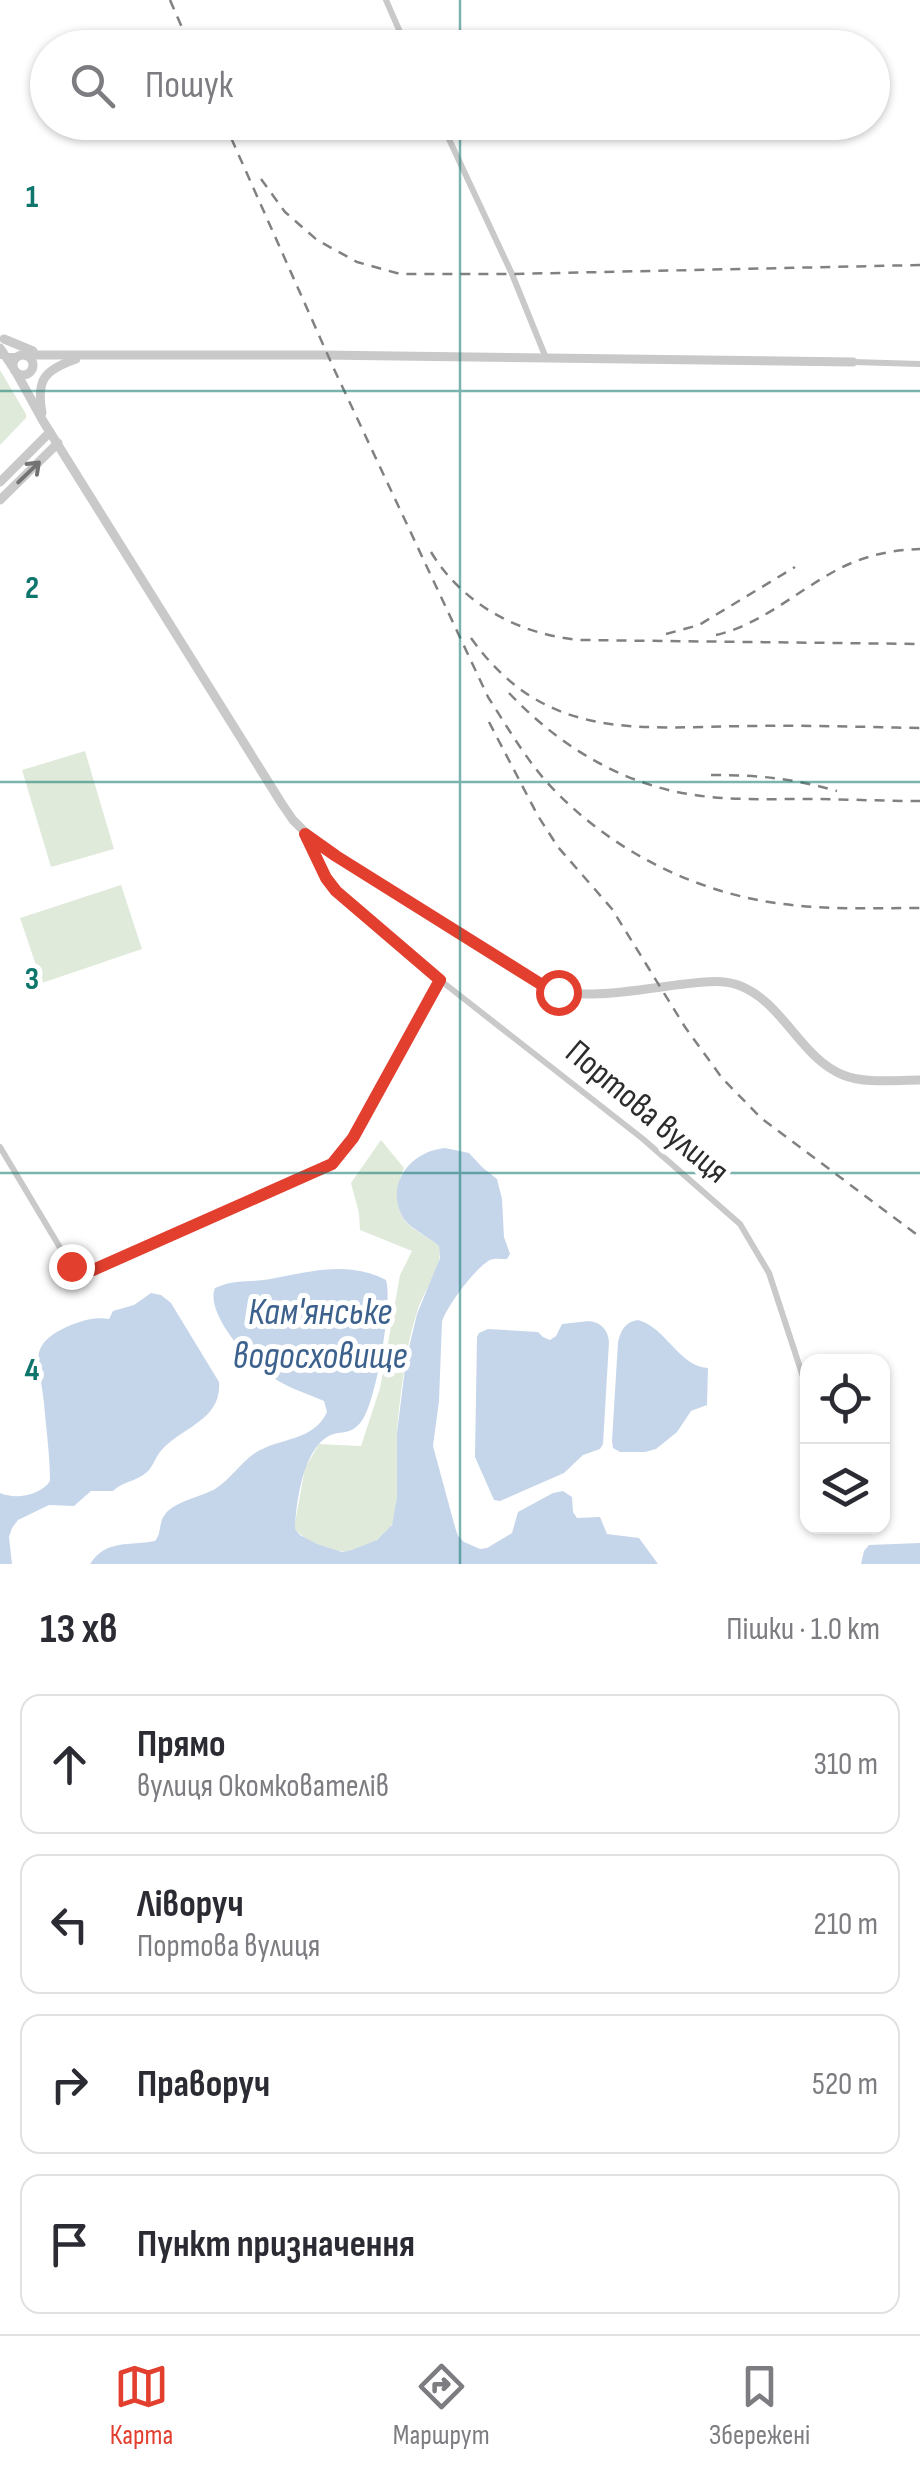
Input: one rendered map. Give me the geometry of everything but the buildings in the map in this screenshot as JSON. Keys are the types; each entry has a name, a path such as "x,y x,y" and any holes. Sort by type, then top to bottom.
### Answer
{"street":[{"path":"386,0 399,30"},
{"path":"449,140 546,358"},
{"path":"2,349 74,357"},
{"path":"2,349 31,359 43,421"},
{"path":"2,349 22,355 74,357 320,355 920,364"},
{"name":"Портова вулиця","path":"2,349 282,804 305,834 336,891 440,980 643,1139 740,1224 769,1273 800,1368"},
{"path":"22,355 14,360 14,370 22,375 74,357"},
{"path":"43,421 38,392 44,377 74,357"},
{"path":"0,482 50,432"},
{"path":"0,500 58,443"},
{"name":"Портова вулиця","path":"305,834 547,988 582,995 718,981 734,983 760,997 829,1068 847,1077 920,1080"},
{"path":"0,1147 71,1266 93,1270 332,1164 353,1138 440,980"}],"green space":[{"path":"0,370 26,418 0,445"},
{"path":"85,751 114,849 51,867 22,770"},
{"path":"121,885 142,949 42,983 20,918"},
{"path":"381,1140 404,1168 398,1196 402,1217 439,1246 440,1253 416,1314 406,1358 397,1431 398,1495 394,1520 377,1540 343,1551 312,1542 299,1534 295,1523 305,1468 319,1444 361,1446 380,1388 400,1275 412,1251 360,1230 351,1183"}],"water":[{"name":"Кам'янське водосховище","path":"445,1148 469,1153 497,1179 504,1237 510,1254 507,1259 490,1260 477,1271 442,1322 433,1446 458,1536 480,1549 487,1548 512,1533 518,1512 563,1491 572,1497 577,1518 600,1517 607,1534 639,1538 658,1564 90,1564 111,1547 155,1541 164,1516 171,1509 215,1489 255,1453 305,1434 321,1422 327,1412 324,1401 280,1382 258,1366 221,1322 214,1298 215,1288 230,1283 314,1271 357,1270 386,1280 387,1309 367,1412 357,1427 327,1437 312,1454 299,1492 295,1529 317,1544 342,1552 377,1540 392,1525 406,1360 417,1314 440,1258 439,1246 402,1216 397,1191 399,1180 412,1162"},
{"name":"Кам'янське водосховище","path":"151,1293 171,1303 219,1382 214,1406 168,1443 143,1475 113,1491 91,1491 74,1506 49,1505 18,1520 9,1537 12,1564 0,1564 0,1493 28,1495 50,1481 38,1366 41,1348 56,1332 90,1319 109,1319 113,1311 134,1305"},
{"path":"638,1320 657,1331 688,1361 708,1368 707,1405 691,1411 677,1432 656,1449 620,1452 613,1448 612,1441 618,1342 624,1327"},
{"path":"589,1321 603,1327 609,1342 603,1444 583,1455 564,1473 500,1501 494,1500 475,1457 479,1333 488,1329 538,1332 550,1340 562,1324"},
{"path":"920,1543 920,1564 861,1564 869,1545"}],"railway":[{"path":"170,0 183,30"},
{"path":"232,140 488,697 544,779 594,826 622,846 684,878 716,889 800,906 920,908"},
{"path":"261,179 285,212 317,240 357,262 400,274 920,265"},
{"path":"716,635 763,616 855,561 887,552 920,549"},
{"path":"431,552 444,571 476,602 515,624 558,637 920,644"},
{"path":"666,634 699,625 795,567"},
{"path":"471,638 500,672 531,696 563,712 597,722 671,727 920,728"},
{"path":"509,693 576,749 600,764 653,786 723,798 920,801"},
{"path":"489,722 558,847 612,909 685,1027 722,1078 761,1118 920,1237"},
{"path":"711,775 774,778 837,791"}],"route":[{"path":"71,1266 93,1270 332,1164 353,1138 440,980 336,891 305,834 558,992"}]}
